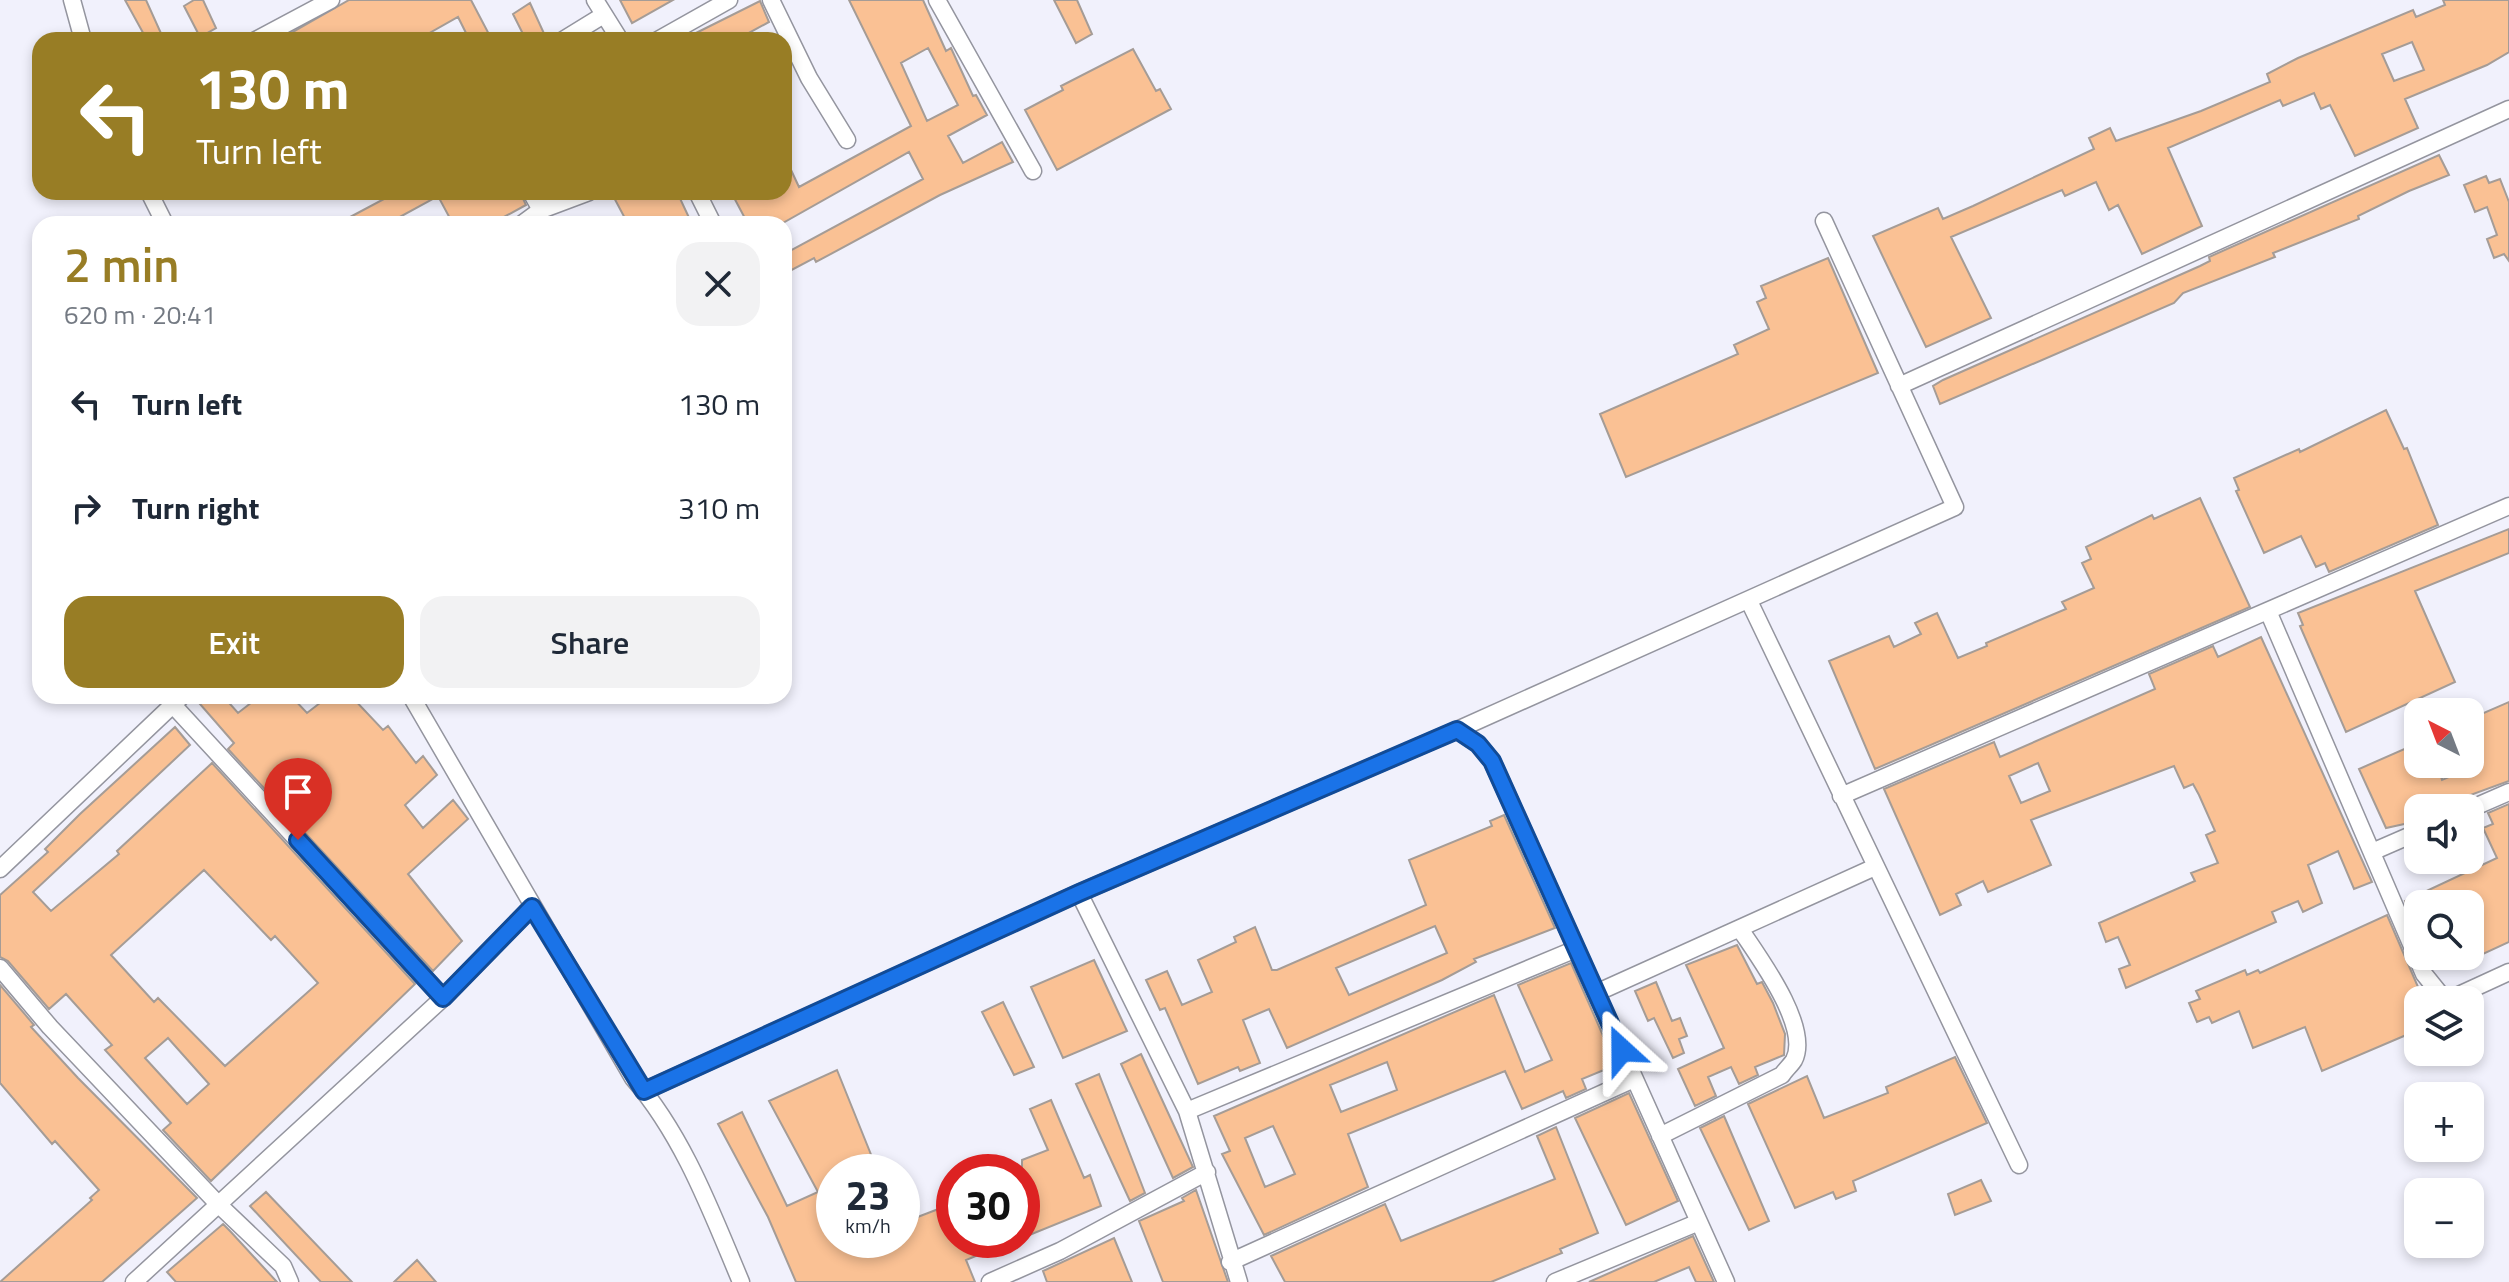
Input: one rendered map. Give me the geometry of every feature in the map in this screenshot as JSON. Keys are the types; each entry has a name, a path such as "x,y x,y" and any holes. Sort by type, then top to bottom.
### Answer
{"street":[{"path":"72,0 81,32"},
{"path":"271,32 331,0"},
{"path":"595,0 614,32"},
{"path":"672,32 729,0"},
{"path":"771,0 787,32"},
{"path":"937,0 1033,171"},
{"path":"576,32 602,16"},
{"path":"792,43 809,78 847,140"},
{"path":"1899,386 2509,109"},
{"path":"535,200 541,210"},
{"path":"533,216 568,200"},
{"path":"644,1091 1079,893 1457,730 1955,507 1824,221"},
{"path":"1841,796 2509,506"},
{"path":"1749,601 2019,1165"},
{"path":"2268,611 2424,974 2434,986"},
{"path":"0,869 174,704"},
{"path":"182,704 443,998"},
{"path":"416,704 532,907 697,1177 741,1282"},
{"path":"1457,730 1478,744 1492,761 1726,1282"},
{"path":"2484,803 2509,792"},
{"path":"2372,852 2404,838"},
{"path":"1596,993 1875,867"},
{"path":"1079,893 1187,1111 1207,1172 1230,1262 1239,1282"},
{"path":"134,1282 443,998 532,907"},
{"path":"1660,1136 1782,1075 1795,1059 1797,1034 1774,979 1740,929"},
{"path":"1187,1111 1576,949"},
{"path":"0,968 50,1027 218,1204 283,1266 290,1282"},
{"path":"2478,986 2509,972"},
{"path":"1230,1262 1634,1079"},
{"path":"990,1282 1060,1251 1207,1172"},
{"path":"1555,1282 1699,1222"}],"building":[{"path":"125,0 146,0 160,32 143,32"},
{"path":"194,0 203,0 216,28 209,32 197,32 184,6"},
{"path":"349,0 471,0 488,32 466,32 458,17 431,32 293,32"},
{"path":"620,0 673,0 632,23"},
{"path":"849,0 923,0 946,51 951,48 973,96 976,95 987,115 948,136 963,163 1002,142 1013,162 940,195 816,262 814,258 792,270 792,250 923,179 909,152 792,218 744,216 735,200 792,200 792,172 799,187 911,126","holes":["928,48 958,105 927,121 901,63"]},
{"path":"1054,0 1077,0 1092,34 1076,43"},
{"path":"2443,0 2509,0 2509,52 2487,65 2405,99 2418,128 2355,156 2330,105 2321,109 2314,93 2283,106 2280,100 2168,148 2202,226 2142,254 2118,205 2109,210 2096,182 2065,196 2062,190 1951,237 1991,318 1926,347 1873,236 1938,208 1943,219 1973,206 2094,149 2089,138 2110,128 2116,141 2201,111 2270,82 2267,74 2298,58 2413,10 2416,17 2445,5","holes":["2412,42 2424,70 2394,81 2382,54"]},
{"path":"760,1 769,22 751,32 698,32"},
{"path":"530,3 543,32 522,32 513,14"},
{"path":"1133,49 1156,91 1160,89 1171,109 1057,170 1025,110 1063,90 1061,86"},
{"path":"2439,155 2449,175 2409,191 2358,216 2359,219 2273,253 2275,257 2183,293 2174,303 1940,404 1933,386 1943,380"},
{"path":"2486,176 2489,183 2500,179 2509,202 2509,261 2504,254 2494,258 2487,239 2497,235 2487,207 2475,212 2464,185"},
{"path":"382,200 431,200 402,216 352,216"},
{"path":"440,200 524,200 526,205 506,216 449,216"},
{"path":"615,200 681,200 688,216 624,216"},
{"path":"1828,258 1878,373 1626,477 1600,414 1738,354 1734,345 1769,329 1757,302 1766,298 1761,286"},
{"path":"2386,410 2404,449 2407,448 2438,525 2329,572 2325,563 2316,567 2301,536 2264,553 2236,491 2239,490 2234,478 2299,449 2300,452"},
{"path":"2200,498 2250,607 1875,769 1829,661 1889,636 1894,647 1921,634 1915,623 1937,613 1958,658 1987,646 1986,643 2066,609 2062,602 2094,588 2082,563 2091,559 2086,547 2152,515 2154,519"},
{"path":"2509,529 2509,553 2415,591 2455,682 2420,698 2404,698 2404,705 2346,732 2300,626 2303,625 2298,613"},
{"path":"2261,637 2372,882 2354,889 2338,851 2308,865 2322,903 2303,912 2298,901 2272,912 2276,922 2126,988 2119,969 2130,965 2118,937 2106,942 2099,923 2195,881 2191,873 2218,863 2206,835 2215,831 2199,795 2193,784 2184,788 2174,766 2031,820 2051,865 1988,892 1983,881 1956,894 1961,905 1940,915 1884,789 1994,742 2000,757 2155,689 2149,674 2213,646 2218,657","holes":["2038,763 2050,791 2021,803 2009,776"]},
{"path":"2509,702 2509,781 2473,794 2404,794 2404,824 2386,828 2359,769 2404,749 2404,778 2484,778 2484,713"},
{"path":"200,704 230,704 238,713 250,704 299,704 307,713 319,704 359,704 383,730 388,726 416,763 423,756 437,775 405,805 423,828 453,800 468,819 408,874 462,941 433,971 295,822 328,792 307,769 274,799 228,749 234,743"},
{"path":"175,727 190,745 33,892 51,911 119,854 117,851 212,763 415,984 211,1181 163,1130 171,1123 105,1050 112,1045 66,994 49,1009 8,961 0,957 0,895 48,852 45,849","holes":["204,870 271,940 275,936 318,983 225,1066 158,998 154,1002 111,955","168,1038 209,1084 187,1104 145,1058"]},
{"path":"2509,804 2509,942 2484,954 2484,890 2429,890 2463,874 2484,874 2484,864 2497,858 2484,830 2493,824 2488,813"},
{"path":"1504,815 1555,928 1474,959 1476,962 1442,980 1287,1048 1269,1009 1243,1020 1260,1063 1240,1071 1238,1067 1198,1084 1165,1008 1160,1010 1146,980 1167,971 1182,1005 1212,992 1198,960 1236,942 1234,937 1255,927 1272,970 1277,970 1426,905 1409,860 1492,826 1490,821","holes":["1435,926 1447,953 1349,995 1336,968"]},
{"path":"2387,915 2404,954 2404,970 2411,970 2418,986 2404,986 2404,1036 2322,1071 2305,1027 2253,1048 2239,1011 2212,1023 2209,1017 2197,1022 2189,1003 2200,999 2196,991 2245,970 2247,975 2258,970 2260,973"},
{"path":"1737,945 1757,984 1762,982 1773,1003 1785,1034 1784,1055 1755,1067 1758,1075 1739,1084 1731,1067 1708,1077 1716,1096 1695,1106 1678,1069 1724,1048 1686,965"},
{"path":"1094,960 1127,1031 1063,1058 1031,987"},
{"path":"1571,963 1616,1065 1582,1079 1586,1089 1566,1098 1563,1091 1522,1109 1505,1071 1348,1134 1368,1187 1264,1235 1222,1154 1230,1151 1214,1116 1494,995 1525,1072 1552,1060 1518,985","holes":["1387,1062 1397,1090 1341,1112 1330,1085","1273,1126 1295,1174 1265,1187 1245,1138"]},
{"path":"1656,982 1672,1021 1680,1018 1687,1036 1679,1039 1684,1053 1673,1058 1654,1018 1648,1021 1635,991"},
{"path":"0,985 34,1025 31,1027 78,1078 197,1198 102,1282 0,1282 92,1200 90,1198 99,1190 55,1141 52,1144 0,1083"},
{"path":"1003,1002 1034,1067 1014,1075 982,1012"},
{"path":"1141,1054 1193,1167 1173,1178 1121,1064"},
{"path":"1955,1057 1987,1123 1853,1181 1856,1191 1836,1199 1833,1192 1795,1208 1748,1104 1807,1076 1824,1118 1888,1093 1886,1087"},
{"path":"837,1070 871,1154 816,1154 816,1188 769,1101"},
{"path":"1099,1074 1145,1193 1130,1201 1076,1084"},
{"path":"1629,1093 1678,1201 1626,1225 1575,1118"},
{"path":"1051,1100 1084,1178 1090,1175 1101,1206 1040,1231 1038,1154 1048,1150 1030,1109"},
{"path":"742,1112 787,1206 816,1193 816,1258 920,1258 920,1216 936,1210 936,1258 971,1258 966,1260 975,1282 796,1282 768,1217 718,1124"},
{"path":"1724,1116 1769,1221 1749,1230 1700,1128"},
{"path":"1556,1127 1598,1233 1560,1249 1562,1253 1491,1282 1285,1282 1271,1256 1385,1204 1401,1241 1555,1179 1537,1136"},
{"path":"1981,1180 1991,1201 1955,1215 1948,1194"},
{"path":"1196,1190 1228,1282 1163,1282 1139,1221 1184,1201 1182,1198"},
{"path":"266,1192 352,1282 321,1282 250,1206"},
{"path":"223,1224 277,1282 176,1282 167,1272"},
{"path":"1693,1236 1714,1282 1696,1282 1689,1267 1654,1282 1589,1282"},
{"path":"1114,1238 1132,1282 1047,1282 1043,1271"},
{"path":"417,1260 436,1282 394,1282"}],"route":[{"path":"298,840 443,998 532,907 633,1078 644,1091 1079,893 1457,730 1478,744 1492,761 1622,1050"}]}
